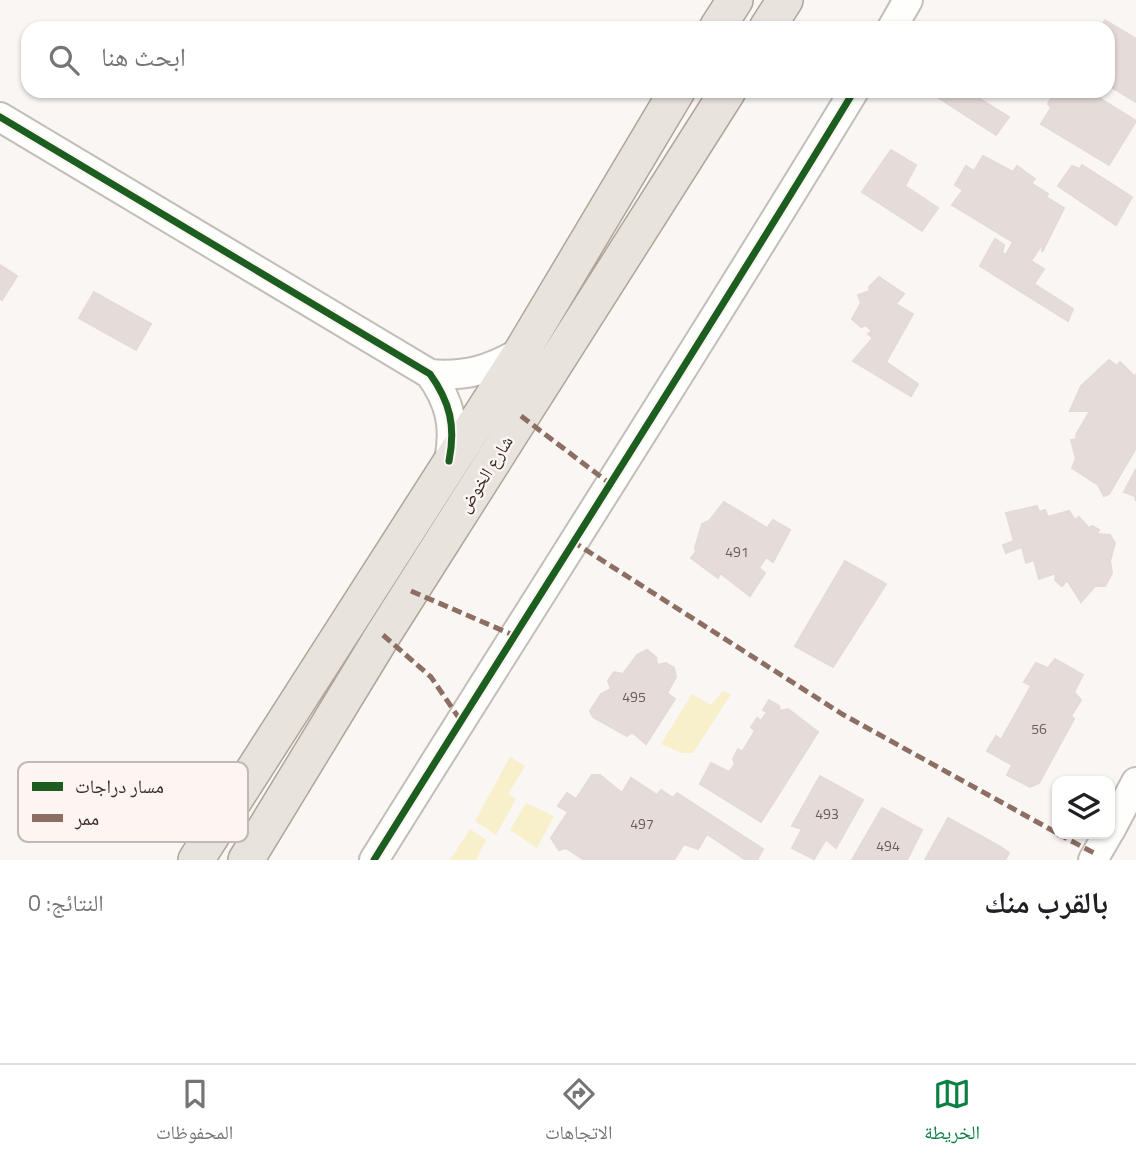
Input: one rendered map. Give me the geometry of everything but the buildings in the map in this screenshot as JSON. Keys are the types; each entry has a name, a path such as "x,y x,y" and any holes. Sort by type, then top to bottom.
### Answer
{"main road":[{"path":"722,21 735,0"},
{"path":"772,21 785,0"},
{"name":"شارع الخوض","path":"248,778 522,351 673,98"},
{"name":"شارع الخوض","path":"246,860 383,635 724,98"},
{"name":"شارع الخوض","path":"196,860 207,842"}],"street":[{"path":"896,21 908,0"},
{"path":"374,860 761,244 849,98"},
{"path":"0,117 261,276 430,374 454,376 478,372 501,364 522,351"},
{"path":"430,374 443,393 451,413 453,438 449,461"},
{"path":"1115,821 1136,782"},
{"path":"1093,860 1105,839"}],"shaded area":[{"path":"723,691 731,694 693,753 682,753 661,744 692,694 711,705"},
{"path":"510,757 525,766 508,794 516,799 496,835 475,821"},
{"path":"526,803 554,816 537,848 510,830"},
{"path":"470,829 486,840 476,860 450,860"}],"marked path":[{"path":"521,416 609,483"},
{"path":"572,541 842,714 1052,830"},
{"path":"411,591 513,635"},
{"path":"383,635 431,677 461,721"},
{"path":"1068,839 1096,854"}],"cycle path":[{"path":"374,860 850,98"},
{"path":"0,117 430,374 450,415 452,437 449,461"}]}
